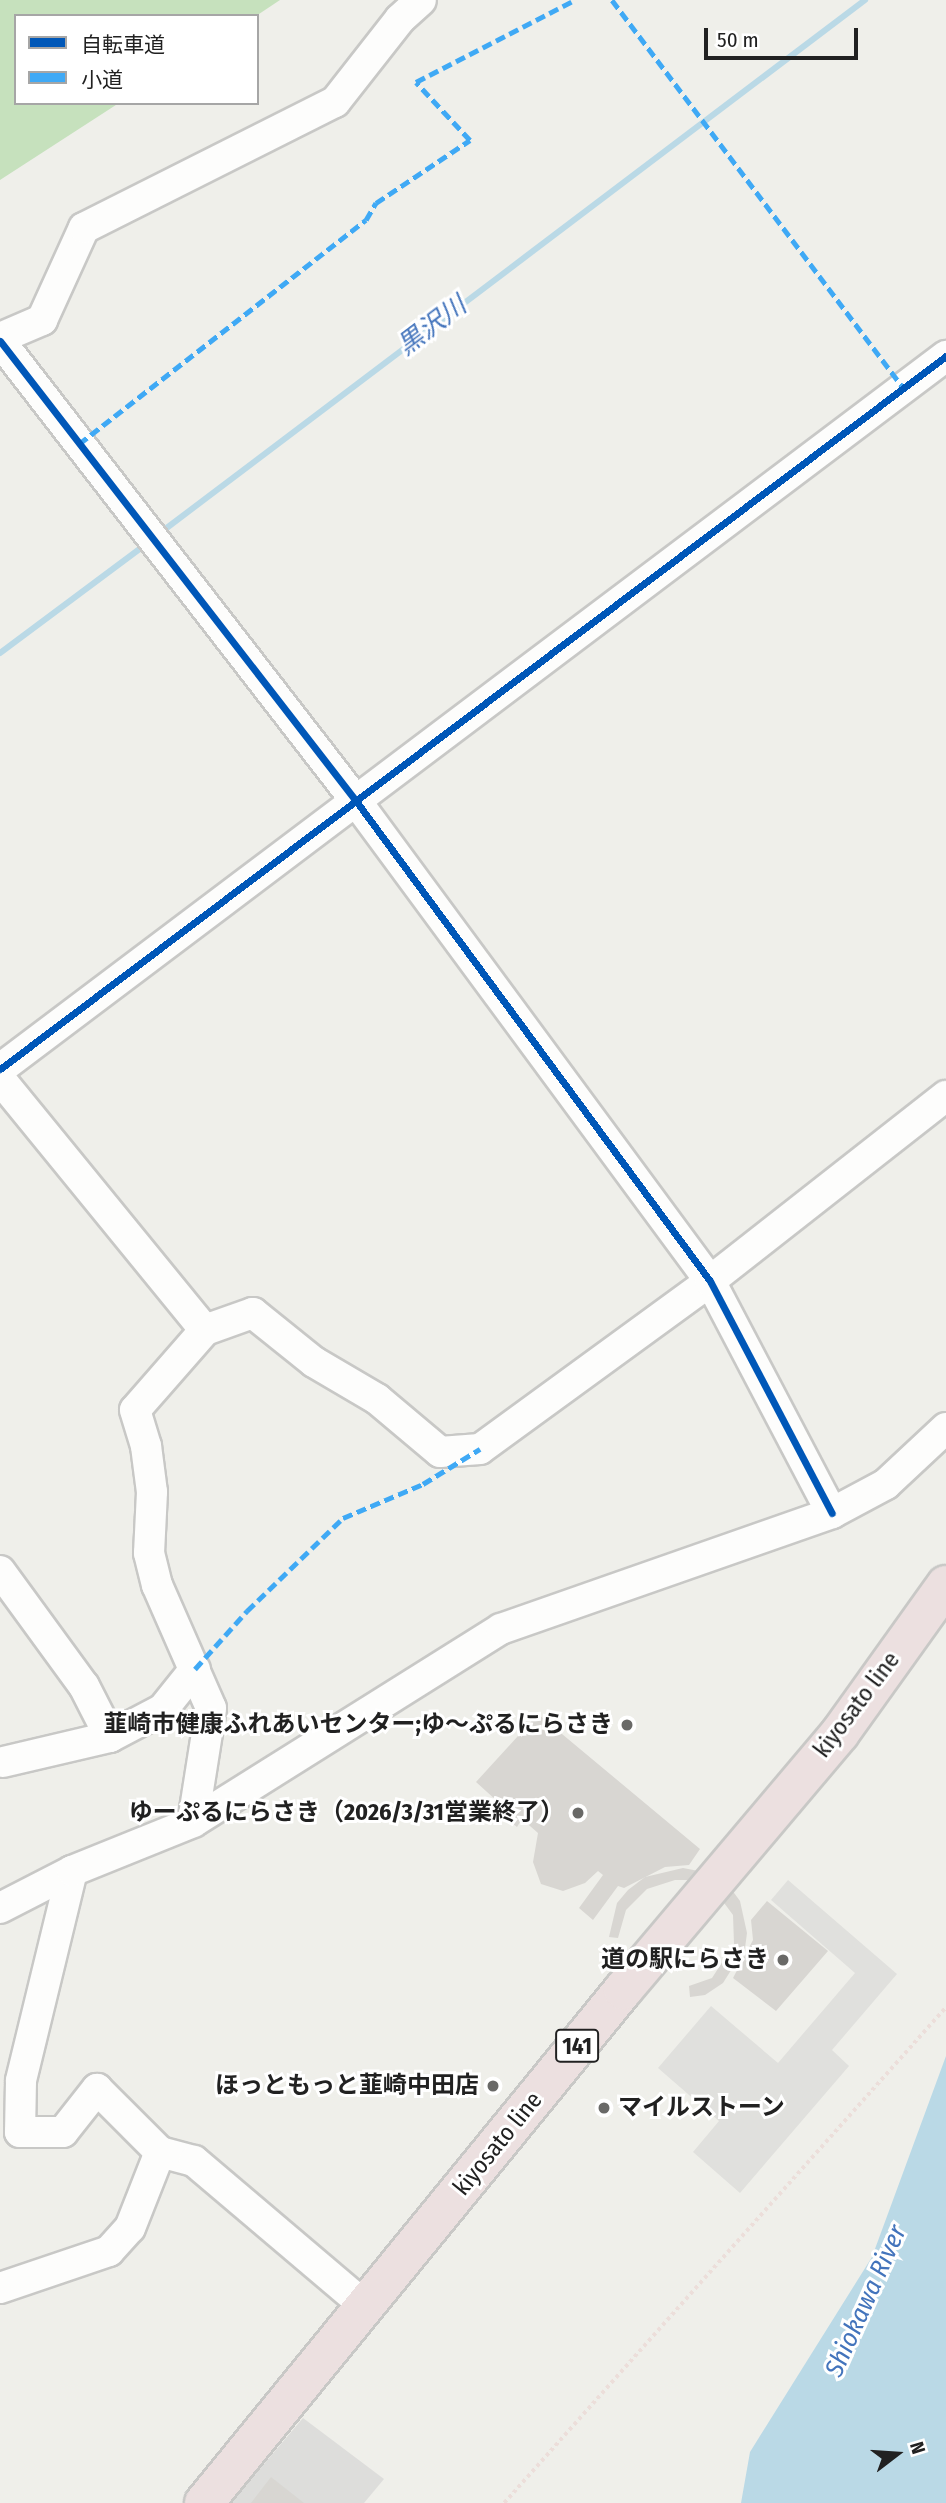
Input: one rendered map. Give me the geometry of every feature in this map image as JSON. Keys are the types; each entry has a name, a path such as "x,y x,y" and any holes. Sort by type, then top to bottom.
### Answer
{"highway":[{"name":"kiyosato line","path":"204,2503 623,1990 840,1732 946,1585"}],"street":[{"path":"421,0 400,19 335,102 84,228 42,320 0,340 356,802 710,1281 832,1513"},
{"path":"0,1069 946,356"},
{"path":"0,1079 205,1330"},
{"path":"193,1822 211,1708 195,1669 173,1630 149,1553 152,1492 146,1446 135,1410 205,1330 253,1313 314,1362 377,1399 440,1451 480,1449 710,1281 946,1096"},
{"path":"0,1908 72,1871 193,1822 501,1629 832,1513 886,1484 946,1428"},
{"path":"0,1571 84,1686 110,1737"},
{"path":"3,1762 110,1737 163,1709 195,1669"},
{"path":"72,1871 21,2081 20,2132 63,2132 97,2089 160,2152 194,2161 366,2307"},
{"path":"0,2288 108,2251 130,2228 160,2152"}],"path":[{"path":"504,2503 946,2007"}],"shaded area":[{"path":"788,1880 897,1974 832,2050 849,2066 740,2193 693,2152 719,2121 658,2068 711,2006 778,2063 855,1973 771,1900"},
{"path":"303,2418 384,2479 364,2503 231,2503"}],"green space":[{"path":"0,0 280,0 259,14 14,14 14,105 116,105 0,180"}],"water":[{"name":"Shiokawa River","path":"946,2056 946,2503 741,2503 750,2452 872,2257"}],"building":[{"name":"ゆーぷるにらさき（2026/3/31営業終了）","path":"538,1714 700,1849 689,1865 665,1867 624,1888 618,1886 593,1920 579,1908 603,1875 598,1871 585,1883 563,1891 541,1884 533,1862 538,1833 522,1819 517,1827 491,1807 497,1801 476,1782"},
{"path":"683,1868 709,1873 729,1886 740,1901 747,1933 745,1948 723,1983 705,1995 690,1997 689,1986 712,1978 734,1944 733,1915 716,1892 692,1880 675,1880 647,1889 626,1910 618,1938 609,1937 617,1903 628,1890 645,1877"},
{"name":"道の駅にらさき","path":"767,1901 828,1951 776,2011 733,1978 753,1940 751,1920"},
{"path":"271,2477 304,2503 251,2503"}],"waterway":[{"name":"黒沢川","path":"160,533 865,0"},
{"name":"黒沢川","path":"0,653 146,544"}],"marked path":[{"path":"79,444 366,220 376,203 470,140 416,82 575,0"},
{"path":"612,0 903,388"},
{"path":"195,1669 247,1611 343,1518 423,1484 480,1449"}],"cycle path":[{"path":"0,341 356,801 710,1281 832,1513"},
{"path":"0,1069 946,356"}],"place":[{"name":"韮崎市健康ふれあいセンター;ゆ～ぷるにらさき","path":"627,1725"},
{"name":"ゆーぷるにらさき（2026/3/31営業終了）","path":"578,1813"},
{"name":"道の駅にらさき","path":"783,1960"},
{"name":"ほっともっと韮崎中田店","path":"493,2086"},
{"name":"マイルストーン","path":"604,2108"}]}
